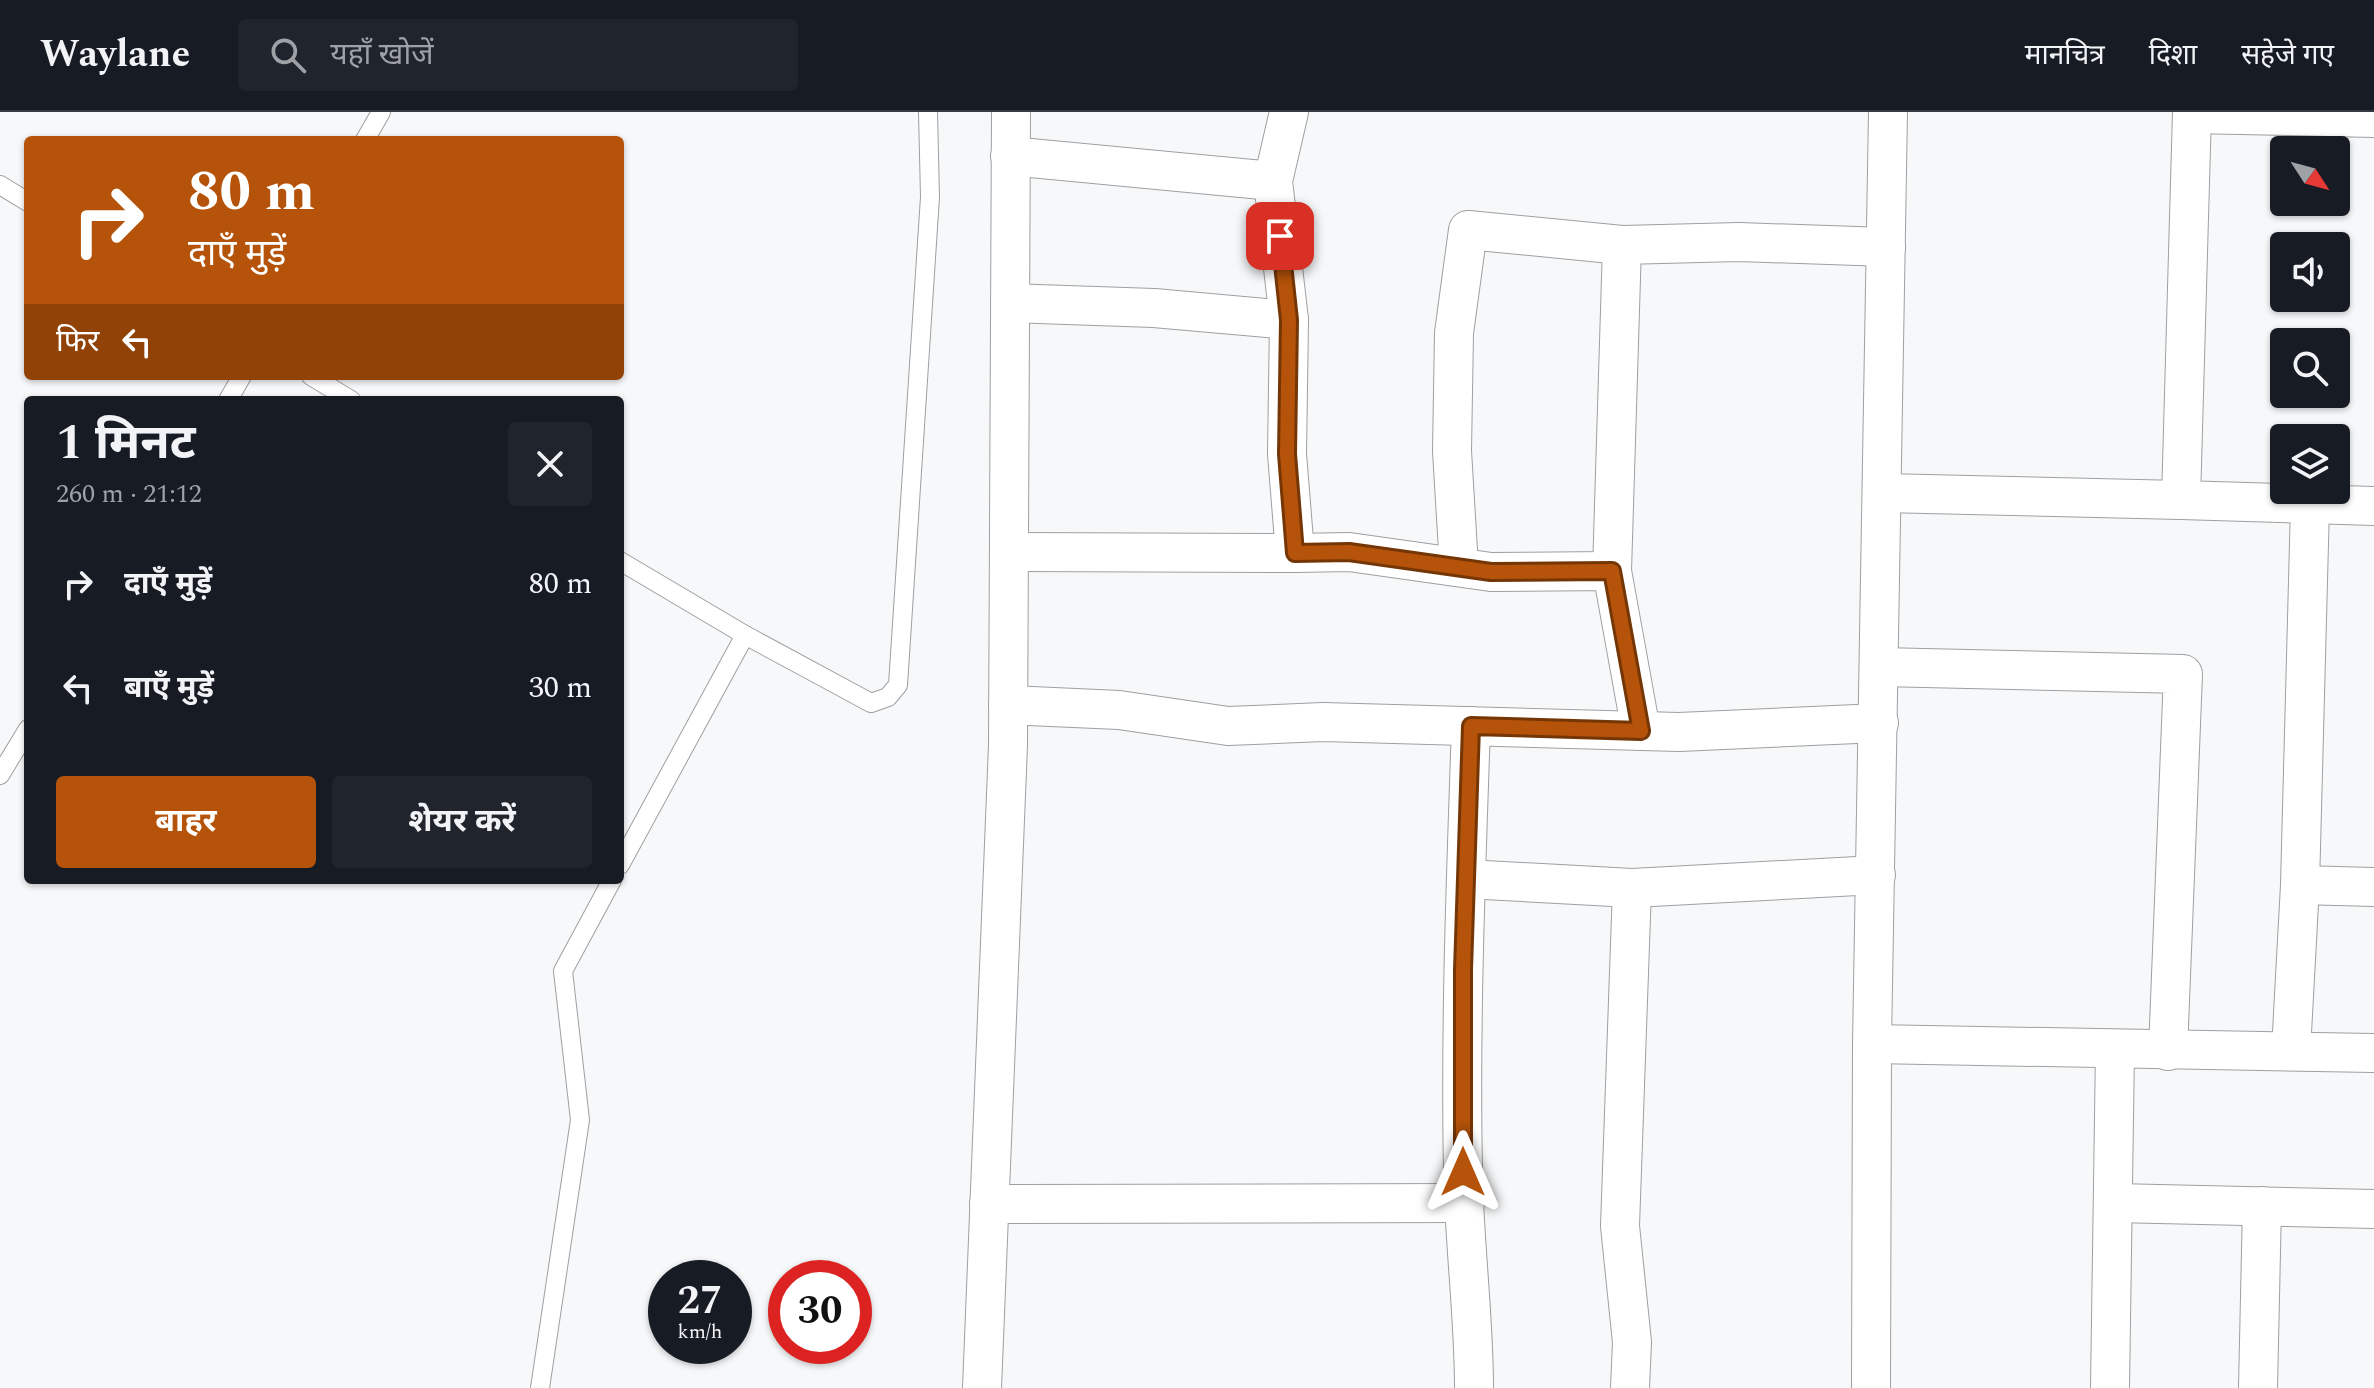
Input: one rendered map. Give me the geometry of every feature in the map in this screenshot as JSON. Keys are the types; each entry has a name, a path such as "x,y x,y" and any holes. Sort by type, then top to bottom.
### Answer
{"street":[{"path":"982,1388 1008,705 1011,112"},
{"path":"1289,112 1273,181 1289,320 1287,454 1295,553"},
{"path":"1871,1388 1872,1044 1888,112"},
{"path":"2181,500 2192,113 2374,118"},
{"path":"1010,156 1273,181"},
{"path":"1459,567 1452,451 1454,333 1468,230 1622,245 1739,242 1886,247"},
{"path":"1622,245 1612,571 1641,731"},
{"path":"1010,303 1154,308 1289,320"},
{"path":"1883,493 2374,506"},
{"path":"2291,1051 2300,885 2310,505"},
{"path":"1009,552 1349,552 1491,572 1612,571"},
{"path":"1880,667 2183,674 2168,1051"},
{"path":"1008,705 1119,710 1228,726 1323,722 1641,731 1879,723"},
{"path":"1471,726 1466,879 1465,1203 1474,1326 1474,1388"},
{"path":"1466,879 1632,888 1876,875"},
{"path":"2300,885 2374,887"},
{"path":"1630,1388 1632,1342 1620,1226 1632,888"},
{"path":"1872,1044 2374,1053"},
{"path":"2110,1388 2115,1049"},
{"path":"989,1204 1465,1203"},
{"path":"2115,1203 2374,1209"},
{"path":"2258,1388 2262,1206"}],"lane":[{"path":"367,136 381,112"},
{"path":"624,563 745,635 871,703 888,697 898,685 930,197 928,112"},
{"path":"0,185 24,200"},
{"path":"318,380 344,396"},
{"path":"624,858 745,635"},
{"path":"0,775 24,736"},
{"path":"540,1388 580,1120 563,971 610,884"}],"route":[{"path":"1280,236 1289,320 1287,454 1295,553 1349,552 1491,572 1612,571 1641,731 1471,726 1463,970 1463,1172"}]}
